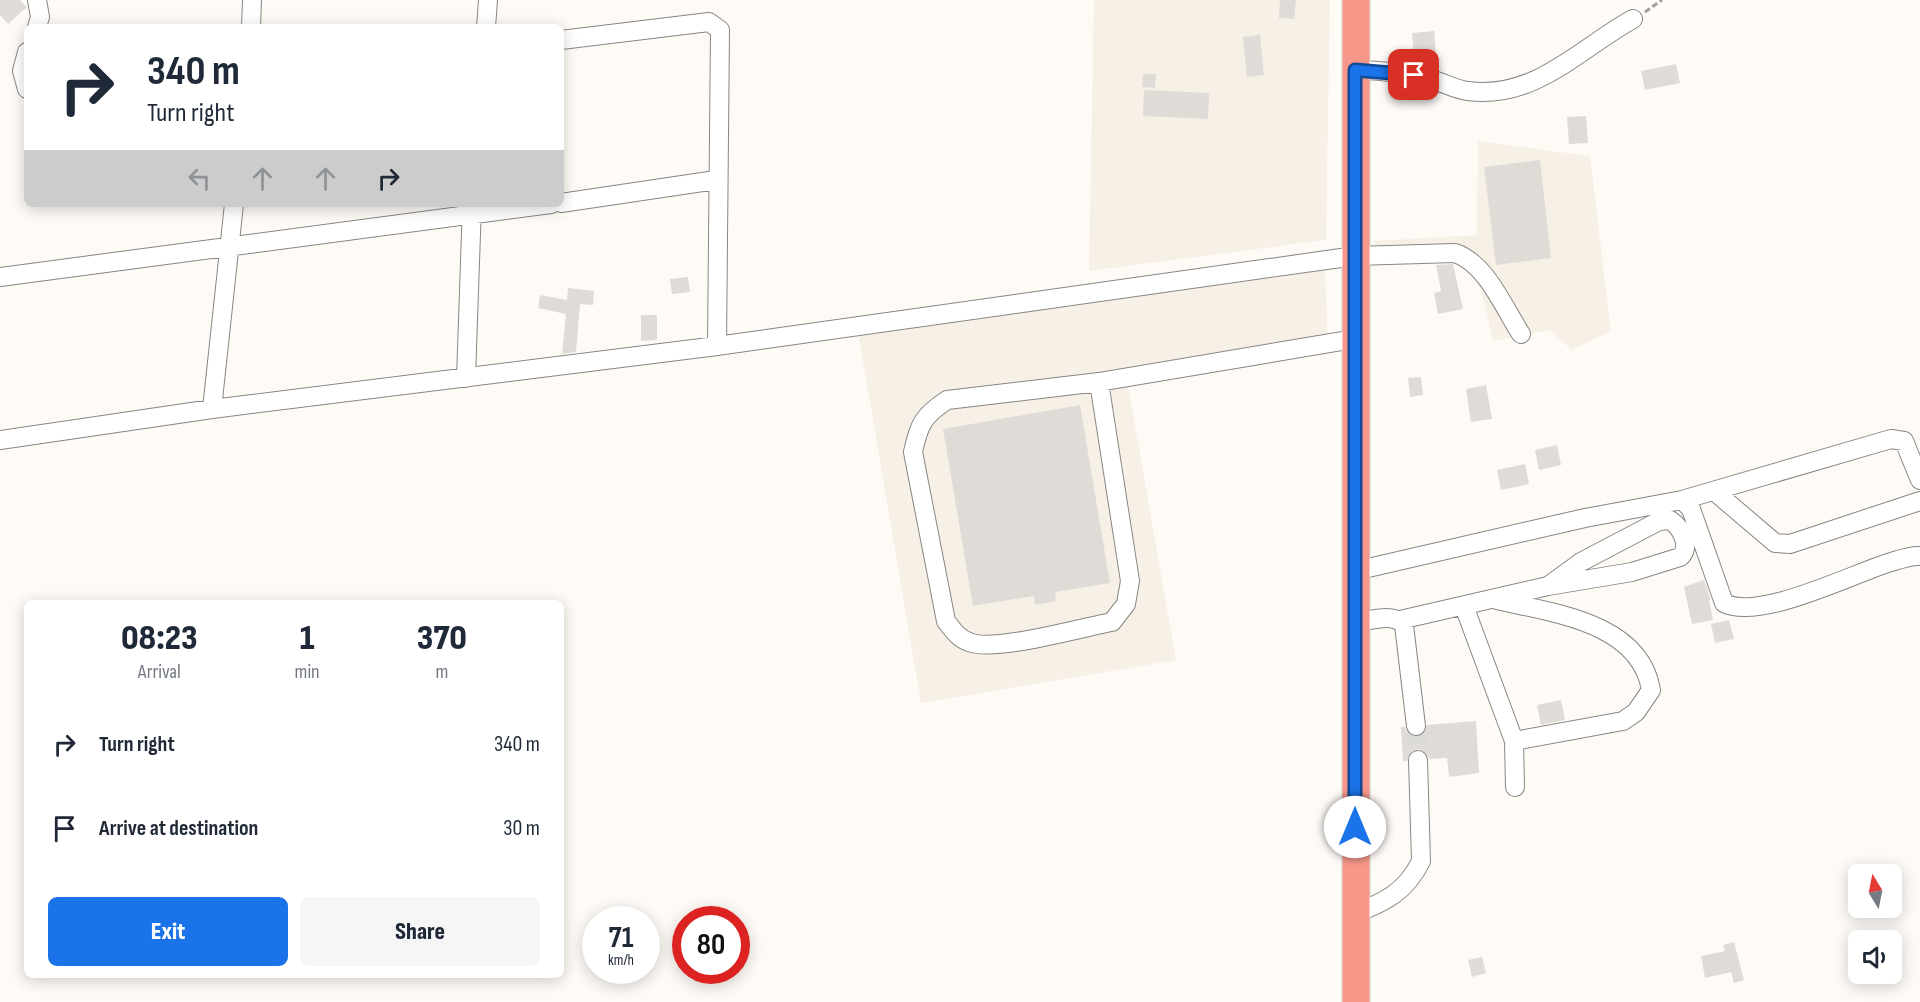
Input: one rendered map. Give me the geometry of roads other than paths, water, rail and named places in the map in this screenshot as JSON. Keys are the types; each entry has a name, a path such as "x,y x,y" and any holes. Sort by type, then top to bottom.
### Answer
{"highway":[{"path":"1356,0 1354,339 1356,1002"}],"street":[{"path":"38,0 40,17 38,24"},
{"path":"251,24 252,0"},
{"path":"486,24 488,0"},
{"path":"1355,70 1414,75 1467,91 1520,87 1558,70 1608,33 1633,19"},
{"path":"564,40 709,21 720,30 717,346"},
{"path":"24,63 22,71 24,78"},
{"path":"564,202 717,180"},
{"path":"212,409 234,207"},
{"path":"0,277 471,210 511,207"},
{"path":"466,378 471,210"},
{"path":"0,440 212,409 717,346 1355,256 1455,253 1463,256 1486,279 1521,334"},
{"path":"1099,382 1130,581 1126,604 1112,622 992,645 971,644 956,634 946,621 913,452 918,430 927,413 947,400 1099,382 1354,339"},
{"path":"1355,571 1585,518 1682,500 1898,438 1904,441 1920,480"},
{"path":"1714,491 1775,543 1790,544 1920,501"},
{"path":"1682,500 1691,509 1724,603 1733,607 1745,609 1793,597 1863,571 1920,556"},
{"path":"1355,624 1392,618 1400,620 1548,586 1632,572 1680,557 1685,553 1686,546 1678,525 1670,520 1659,521 1581,562 1548,586"},
{"path":"1493,599 1591,624 1614,636 1637,658 1648,675 1651,690 1636,712 1623,721 1514,741"},
{"path":"1464,606 1514,741 1515,787"},
{"path":"1400,620 1407,634 1416,726"},
{"path":"1354,914 1394,897 1414,876 1421,861 1419,760"}],"tunnel":[{"path":"1416,726 1418,760"}]}
